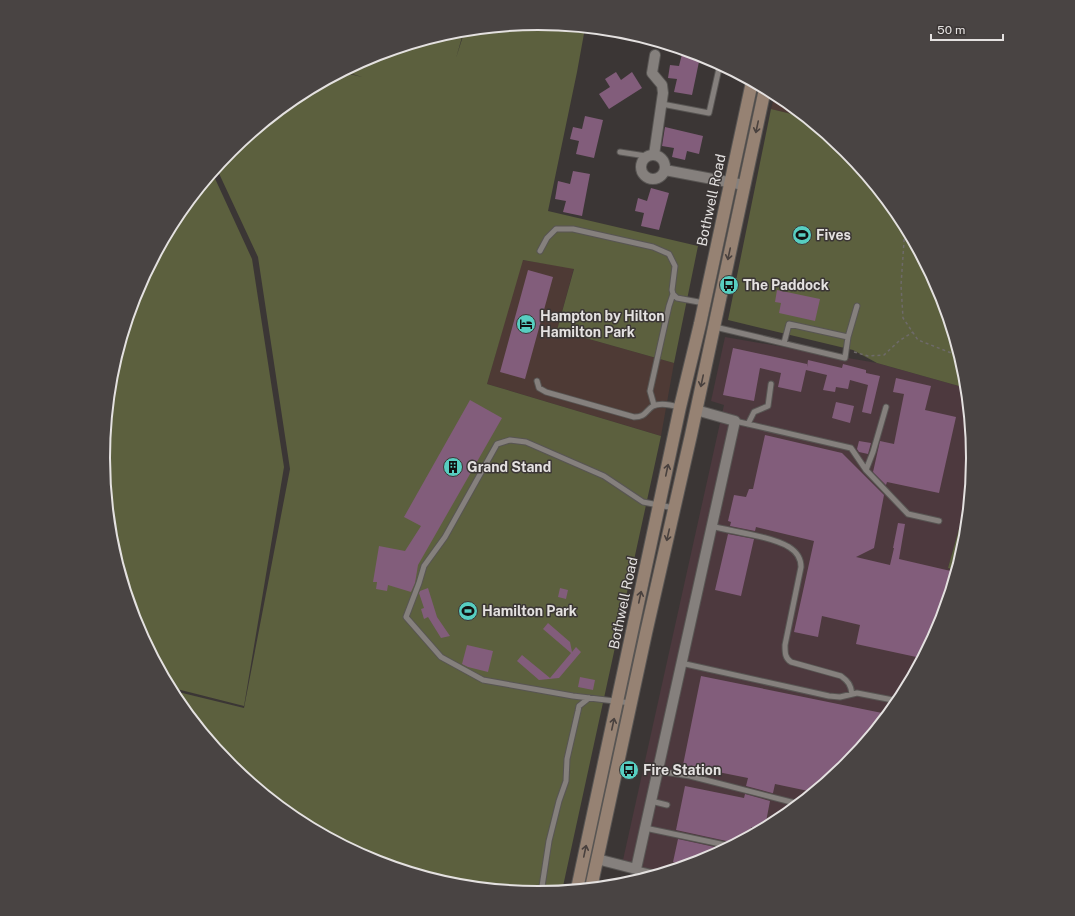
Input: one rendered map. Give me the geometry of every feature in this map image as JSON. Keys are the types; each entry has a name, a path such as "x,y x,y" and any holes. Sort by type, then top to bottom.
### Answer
{"main road":[{"name":"Bothwell Road","path":"578,884 680,407 700,324 751,86"},
{"name":"Bothwell Road","path":"592,882 764,95"},
{"path":"700,324 714,326"},
{"path":"680,407 696,410"}],"street":[{"path":"650,156 662,104 663,93 662,85 652,73 655,55"},
{"path":"650,156 658,156 664,162 665,170 657,179 649,179 645,177 641,171 641,163 650,156"},
{"path":"665,170 744,185"},
{"path":"597,859 636,869 735,421 696,410"}],"lane":[{"path":"662,104 709,113 719,70"},
{"path":"620,152 650,156"},
{"path":"540,252 547,238 556,230 573,229 653,247 669,254 675,266 672,290 673,294 650,392 654,406"},
{"path":"673,294 677,298 704,303"},
{"path":"714,326 845,358 848,338 857,306"},
{"path":"784,343 789,324 848,338"},
{"path":"537,381 539,388 546,392 634,417 644,415 654,406 664,404 680,407"},
{"path":"748,424 754,412 768,406 771,384"},
{"path":"866,470 873,452 886,407"},
{"path":"735,421 851,448 866,470 908,514 939,521"},
{"path":"632,703 589,698 483,680 441,657 406,617 424,566 445,537 497,444 510,440 526,442 604,476 643,502 674,508"},
{"path":"711,526 766,538 789,547 796,553 801,560 802,567 785,655 787,660 796,664 841,676 848,681 852,694"},
{"path":"681,663 829,696 840,697 857,693 891,699"},
{"path":"541,886 549,841 559,801 566,781 567,759 578,712 580,706 589,698"},
{"path":"657,770 690,776 792,802"},
{"path":"651,801 667,805"},
{"path":"645,828 722,844"},
{"path":"636,869 647,871"}],"path":[{"path":"904,238 901,285 903,318 918,340 952,353"},
{"path":"847,349 868,356 884,355 913,332"}],"shaded area":[{"path":"773,101 793,114 771,109"},
{"path":"522,260 574,268 557,330 674,363 661,436 487,384"},
{"path":"725,337 877,363 959,386 965,430 966,458 962,514 948,568 951,569 933,622 908,672 893,696 877,719 859,740 820,780 798,798 751,829 727,842 701,853 675,863 640,873 621,869 724,405 711,401"}],"green space":[{"name":"Hamilton Park","path":"538,30 584,33 548,211 698,246 674,363 557,330 574,269 523,260 487,384 661,436 563,885 510,885 454,878 400,863 348,842 323,829 300,814 255,780 216,740 198,719 180,692 244,708 290,469 258,257 219,173 255,136 277,118 324,87 348,74 362,77 350,73 400,53 462,37 456,58 463,37 510,31"},
{"name":"Fives","path":"771,109 793,114 820,136 859,176 877,197 908,244 933,294 943,320 951,347 959,386 877,363 853,350 728,320"},
{"path":"215,178 252,259 284,467 244,706 178,689 167,672 142,622 132,596 118,541 110,486 110,430 113,402 124,347 132,320 142,294 167,244 198,197"},
{"path":"960,526 951,569 948,568"}],"building":[{"path":"682,56 699,62 692,95 674,92 677,79 668,78 670,65 679,66"},
{"path":"616,72 621,80 632,72 642,88 609,109 599,94 610,87 605,79"},
{"path":"585,116 603,120 594,158 576,154 579,141 570,139 573,127 582,129"},
{"path":"665,127 703,136 699,154 687,151 685,160 672,157 674,148 662,146"},
{"path":"573,171 590,174 582,216 563,212 566,201 555,199 558,181 570,184"},
{"path":"651,188 669,193 659,230 641,226 644,213 635,211 638,198 647,201"},
{"name":"Hampton by Hilton Hamilton Park","path":"528,270 553,277 525,379 500,372"},
{"path":"777,290 820,299 815,321 779,313 781,303 775,302"},
{"path":"733,348 807,364 807,367 808,360 842,368 843,364 866,370 866,373 880,376 871,414 862,412 868,385 850,380 848,389 836,387 835,392 823,390 827,375 806,370 801,392 778,387 781,373 760,368 754,401 723,395"},
{"path":"896,378 931,386 925,410 956,417 939,493 887,482 886,485 873,472 880,441 894,444 904,394 893,392"},
{"name":"Grand Stand","path":"470,400 502,418 418,565 415,583 411,592 388,585 387,591 376,589 377,582 373,582 379,546 405,551 421,526 404,517"},
{"path":"836,402 854,406 850,423 832,418"},
{"path":"765,435 842,453 884,495 874,548 856,557 890,565 898,523 905,524 899,559 950,571 933,622 916,657 856,644 860,625 822,616 818,637 794,632 814,541 756,527 755,531 730,526 731,522 728,521 734,495 746,497 749,489 753,489"},
{"path":"859,441 871,443 868,454 859,452 857,449"},
{"path":"728,534 754,539 741,596 715,590"},
{"path":"428,588 437,617 450,636 441,638 428,617 424,619 421,609 424,608 419,593 420,591"},
{"path":"560,588 568,590 566,599 558,597"},
{"path":"548,623 570,642 572,652 576,647 581,652 559,678 539,680 517,661 522,655 550,678 571,653 543,629"},
{"path":"467,645 493,651 488,672 462,664"},
{"path":"701,676 881,713 840,761 807,791 775,784 772,793 746,786 748,778 683,765"},
{"path":"580,677 595,680 593,690 578,687"},
{"path":"685,786 744,798 745,794 770,801 766,819 728,841 676,830"},
{"path":"678,839 715,847 676,863 673,862"}],"place":[{"name":"Fives","path":"802,235"},
{"name":"The Paddock","path":"729,285"},
{"name":"Hampton by Hilton Hamilton Park","path":"526,324"},
{"name":"Grand Stand","path":"453,467"},
{"name":"Hamilton Park","path":"468,611"},
{"name":"Fire Station","path":"629,770"}]}
